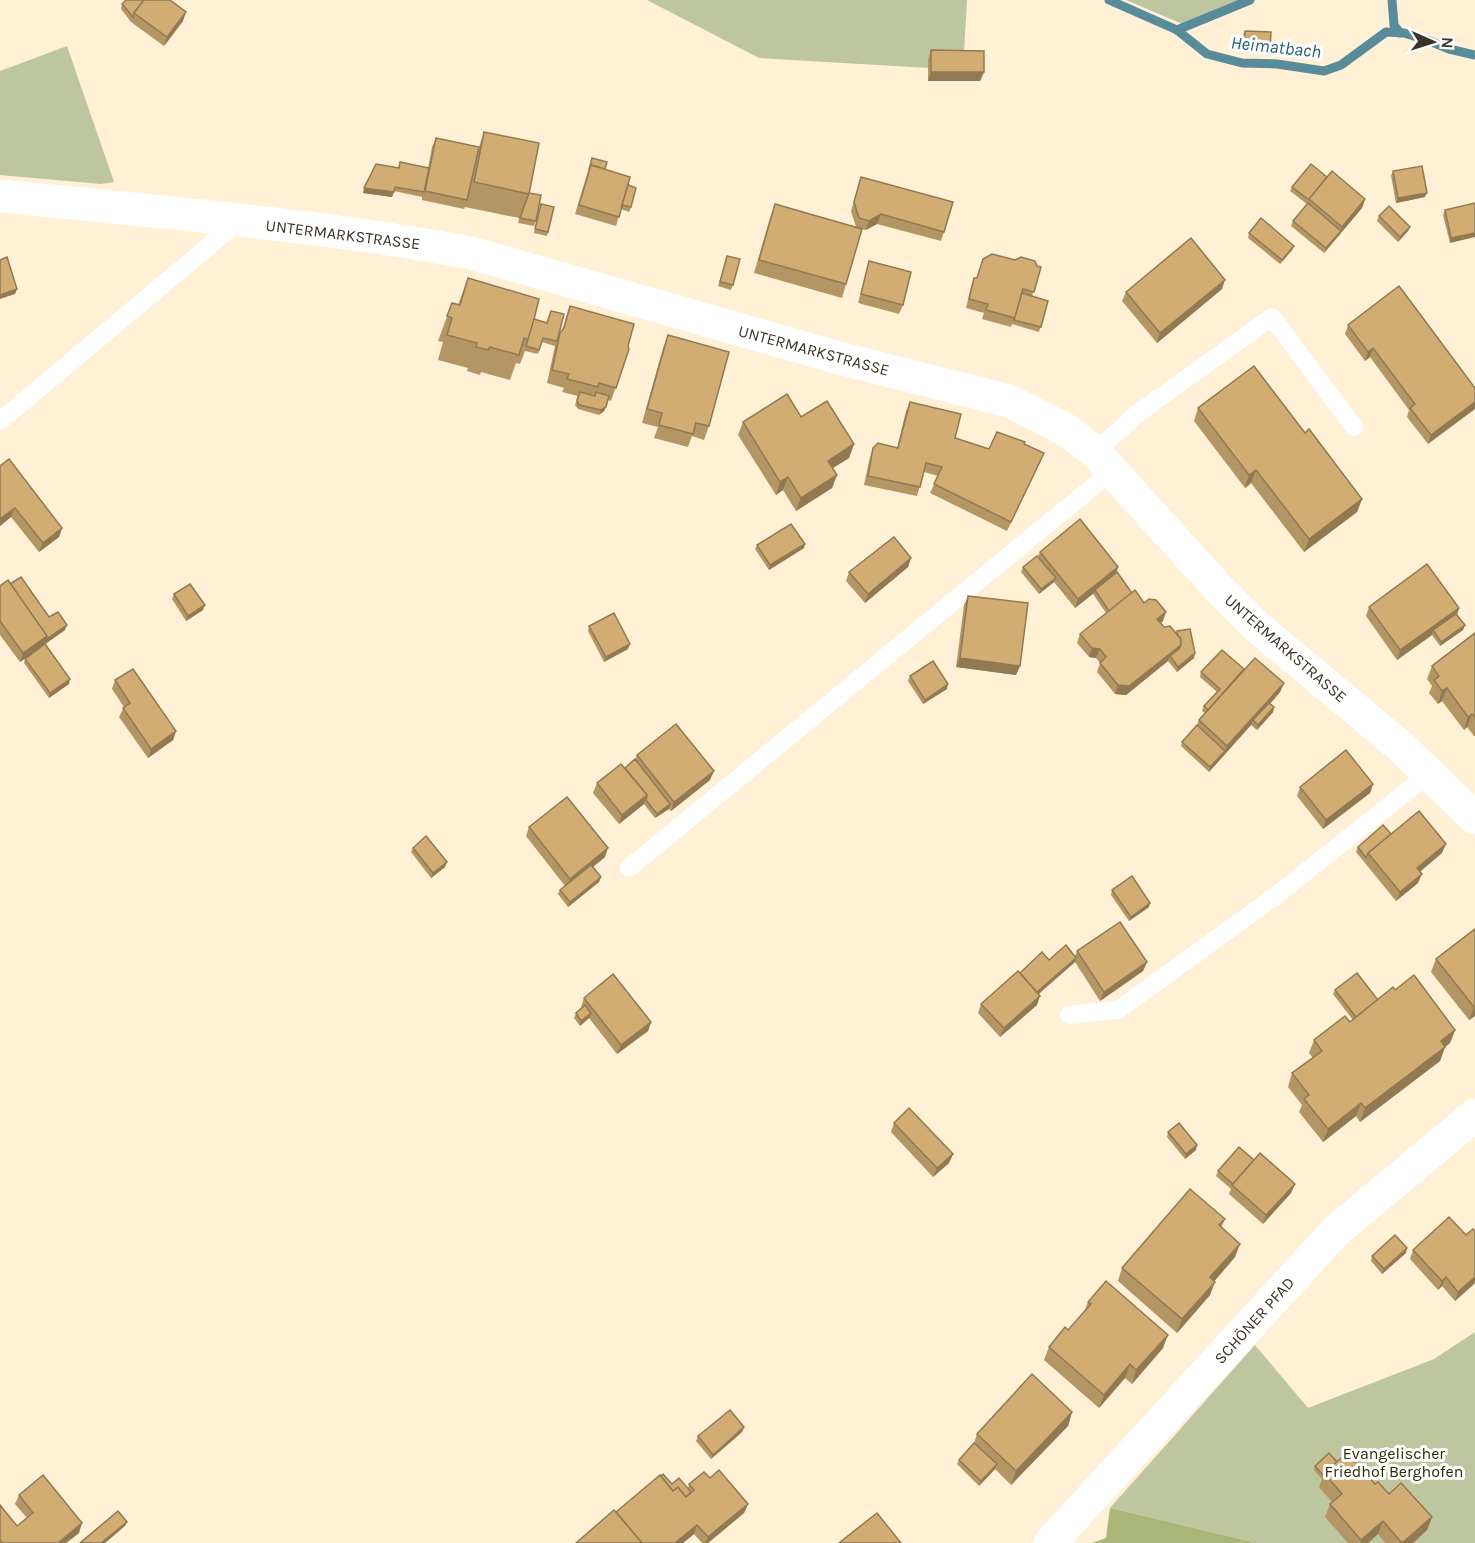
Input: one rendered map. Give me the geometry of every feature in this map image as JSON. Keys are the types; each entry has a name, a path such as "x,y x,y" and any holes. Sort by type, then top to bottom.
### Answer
{"street":[{"name":"UNTERMARKSTRASSE","path":"0,196 414,242 471,253 843,359 1009,401 1066,430 1104,461 1221,591 1257,627 1430,773 1475,818"},
{"name":"SCHÖNER PFAD","path":"1050,1543 1337,1230 1475,1115"}],"lane":[{"path":"0,421 239,221"},
{"path":"629,868 1104,461 1137,414 1272,317 1354,426"},
{"path":"1069,1015 1118,1010 1278,894 1430,773"}],"green space":[{"path":"647,0 967,0 963,70 759,58"},
{"path":"1126,0 1256,0 1192,28"},
{"path":"67,46 114,182 101,184 0,175 0,71"},
{"name":"Evangelischer Friedhof Berghofen","path":"1475,1332 1475,1543 1257,1543 1110,1508 1255,1345 1308,1408 1434,1359"},
{"path":"1110,1508 1257,1543 1092,1543 1106,1538"}],"building":[{"path":"126,0 144,0 133,17 122,4"},
{"path":"144,0 170,0 186,12 167,37 134,13"},
{"path":"1245,31 1271,32 1270,49 1244,48"},
{"path":"931,50 984,51 984,72 931,72"},
{"path":"484,132 539,143 529,194 474,182"},
{"path":"436,138 479,147 467,200 425,191"},
{"path":"592,158 607,162 605,169 591,165 589,170"},
{"path":"400,162 429,168 424,192 395,187 394,192 364,188 376,164 399,168"},
{"path":"1311,164 1327,177 1309,200 1292,187"},
{"path":"591,165 630,177 619,217 579,205"},
{"path":"1422,166 1427,193 1398,198 1393,171"},
{"path":"1332,171 1365,199 1342,227 1309,199"},
{"path":"861,177 953,202 944,232 881,214 869,221 859,218 854,202"},
{"path":"628,185 636,188 631,207 622,205"},
{"path":"529,193 541,195 536,221 520,218"},
{"path":"1308,203 1341,231 1326,248 1293,221"},
{"path":"1475,203 1475,233 1451,238 1445,210"},
{"path":"541,204 554,207 548,232 535,229"},
{"path":"775,204 862,229 846,284 759,260"},
{"path":"1389,206 1410,227 1400,237 1379,216"},
{"path":"1261,218 1294,246 1282,260 1249,233"},
{"path":"1191,238 1225,280 1160,333 1126,292"},
{"path":"992,254 1015,260 1021,257 1035,261 1037,266 1041,267 1034,292 1023,289 1015,318 986,310 988,304 969,299 974,278 977,278 983,259"},
{"path":"727,256 740,259 733,285 720,282"},
{"path":"7,257 17,289 0,295 0,260"},
{"path":"869,261 911,272 903,305 861,294"},
{"path":"468,278 539,299 529,340 524,338 519,355 490,347 488,350 476,347 477,343 447,335 452,318 447,316 452,303 460,305"},
{"path":"1399,286 1475,388 1475,402 1431,435 1410,408 1415,404 1373,348 1368,352 1348,325"},
{"path":"1022,293 1048,301 1041,327 1014,320"},
{"path":"570,306 634,324 629,349 616,388 599,383 598,387 567,379 569,374 552,370 560,333 564,328"},
{"path":"551,311 564,314 557,341 543,338 539,350 526,346 534,319 547,323"},
{"path":"668,335 729,352 709,426 696,423 693,434 659,425 662,413 647,409"},
{"path":"1254,366 1305,433 1309,429 1362,499 1309,539 1256,470 1249,475 1198,408"},
{"path":"580,392 595,396 596,392 609,396 606,407 601,410 579,405 577,400"},
{"path":"787,394 801,417 827,401 854,444 828,461 837,475 801,498 788,477 780,482 743,422"},
{"path":"910,402 961,414 955,438 989,449 997,432 1025,442 1024,444 1044,453 1011,522 934,484 942,467 926,463 920,487 868,476 873,448 878,443 898,448"},
{"path":"9,459 62,528 43,543 15,508 0,519 0,466"},
{"path":"1080,519 1118,567 1078,599 1040,552"},
{"path":"791,524 805,544 770,565 757,545"},
{"path":"894,537 911,558 868,594 849,572"},
{"path":"1037,556 1056,578 1041,589 1023,567"},
{"path":"1427,564 1459,608 1400,650 1369,607"},
{"path":"1117,572 1132,593 1109,611 1095,590"},
{"path":"21,577 49,617 58,612 67,625 45,640 47,636 10,584"},
{"path":"8,580 47,636 23,653 0,621 0,586"},
{"path":"190,584 205,605 188,616 174,594"},
{"path":"1135,590 1144,603 1149,599 1156,600 1166,612 1157,619 1164,627 1170,626 1181,639 1181,645 1129,686 1118,685 1100,663 1106,657 1100,649 1092,648 1080,634"},
{"path":"968,596 1028,603 1020,666 960,658"},
{"path":"614,613 630,644 606,657 589,626"},
{"path":"1456,614 1465,625 1441,642 1433,630"},
{"path":"1190,629 1195,653 1178,667 1170,656 1181,645 1177,631"},
{"path":"1475,633 1475,717 1472,714 1468,717 1447,688 1442,691 1434,680 1439,676 1432,666"},
{"path":"45,644 70,679 50,693 25,659"},
{"path":"1222,650 1244,669 1208,710 1204,706 1220,689 1201,672"},
{"path":"1255,658 1284,683 1227,746 1199,720"},
{"path":"933,661 948,684 925,700 910,676"},
{"path":"133,669 176,731 151,749 123,708 130,703 115,680"},
{"path":"1269,703 1274,707 1258,725 1253,720"},
{"path":"676,724 714,771 674,802 637,755"},
{"path":"1197,725 1225,751 1210,767 1182,742"},
{"path":"1346,750 1373,784 1326,820 1300,787"},
{"path":"635,759 670,804 657,814 646,800 647,795 625,768"},
{"path":"621,764 647,795 622,815 597,783"},
{"path":"567,797 608,848 570,879 529,827"},
{"path":"1419,811 1446,844 1417,868 1422,874 1400,892 1368,853"},
{"path":"1383,825 1391,834 1368,853 1366,858 1358,847"},
{"path":"426,836 447,862 433,873 413,848"},
{"path":"591,865 601,877 570,902 560,890"},
{"path":"1132,876 1150,903 1131,917 1112,890"},
{"path":"1120,922 1147,962 1104,992 1077,951"},
{"path":"1475,929 1475,1006 1474,1007 1436,959"},
{"path":"1066,945 1076,958 1037,992 1020,973 1042,952 1049,960"},
{"path":"1018,971 1040,996 1004,1028 981,1004"},
{"path":"1357,973 1378,1000 1356,1017 1335,990"},
{"path":"613,974 651,1022 621,1045 584,998"},
{"path":"1414,975 1455,1030 1441,1041 1445,1047 1365,1108 1361,1103 1328,1129 1304,1099 1309,1095 1292,1073 1322,1051 1314,1040 1345,1016 1350,1022 1393,987 1395,990"},
{"path":"585,1005 591,1013 581,1021 576,1013"},
{"path":"909,1108 953,1154 937,1168 894,1123"},
{"path":"1179,1123 1197,1145 1186,1154 1168,1132"},
{"path":"1239,1147 1254,1160 1233,1184 1218,1171"},
{"path":"1260,1153 1295,1184 1266,1215 1232,1185"},
{"path":"1190,1189 1225,1219 1219,1225 1240,1244 1210,1277 1215,1282 1182,1319 1122,1268"},
{"path":"1449,1217 1466,1235 1473,1229 1475,1231 1475,1277 1458,1292 1446,1277 1442,1281 1413,1250"},
{"path":"1395,1235 1407,1248 1384,1269 1372,1256"},
{"path":"1106,1281 1168,1335 1136,1370 1130,1364 1104,1395 1049,1347 1065,1327 1068,1330 1091,1304 1088,1302"},
{"path":"1032,1374 1072,1412 1016,1471 977,1434"},
{"path":"730,1410 744,1427 713,1455 698,1436"},
{"path":"974,1443 997,1464 981,1481 959,1460"},
{"path":"1329,1453 1337,1462 1323,1475 1315,1466"},
{"path":"1347,1453 1375,1484 1378,1482 1389,1494 1401,1483 1432,1517 1402,1543 1383,1521 1361,1540 1330,1504 1342,1494 1324,1473"},
{"path":"719,1470 748,1504 708,1537 697,1525 675,1543 642,1543 616,1512 660,1475 673,1491 678,1487 686,1497 694,1490 689,1484 704,1472 710,1478"},
{"path":"663,1474 672,1484 679,1478 691,1492 686,1497 678,1487 673,1491 661,1476"},
{"path":"43,1475 82,1523 58,1543 3,1543 0,1540 0,1505 17,1526 33,1513 19,1495"},
{"path":"614,1510 642,1543 576,1543"},
{"path":"118,1511 127,1522 101,1543 80,1543"},
{"path":"877,1513 901,1543 839,1543"}],"waterway":[{"name":"Heimatbach","path":"1109,0 1177,30 1207,54 1242,63 1277,64 1324,71 1341,65 1386,32 1404,33 1449,49 1475,55"},
{"path":"1177,30 1250,0"},
{"path":"1392,0 1394,25 1400,33"}]}
